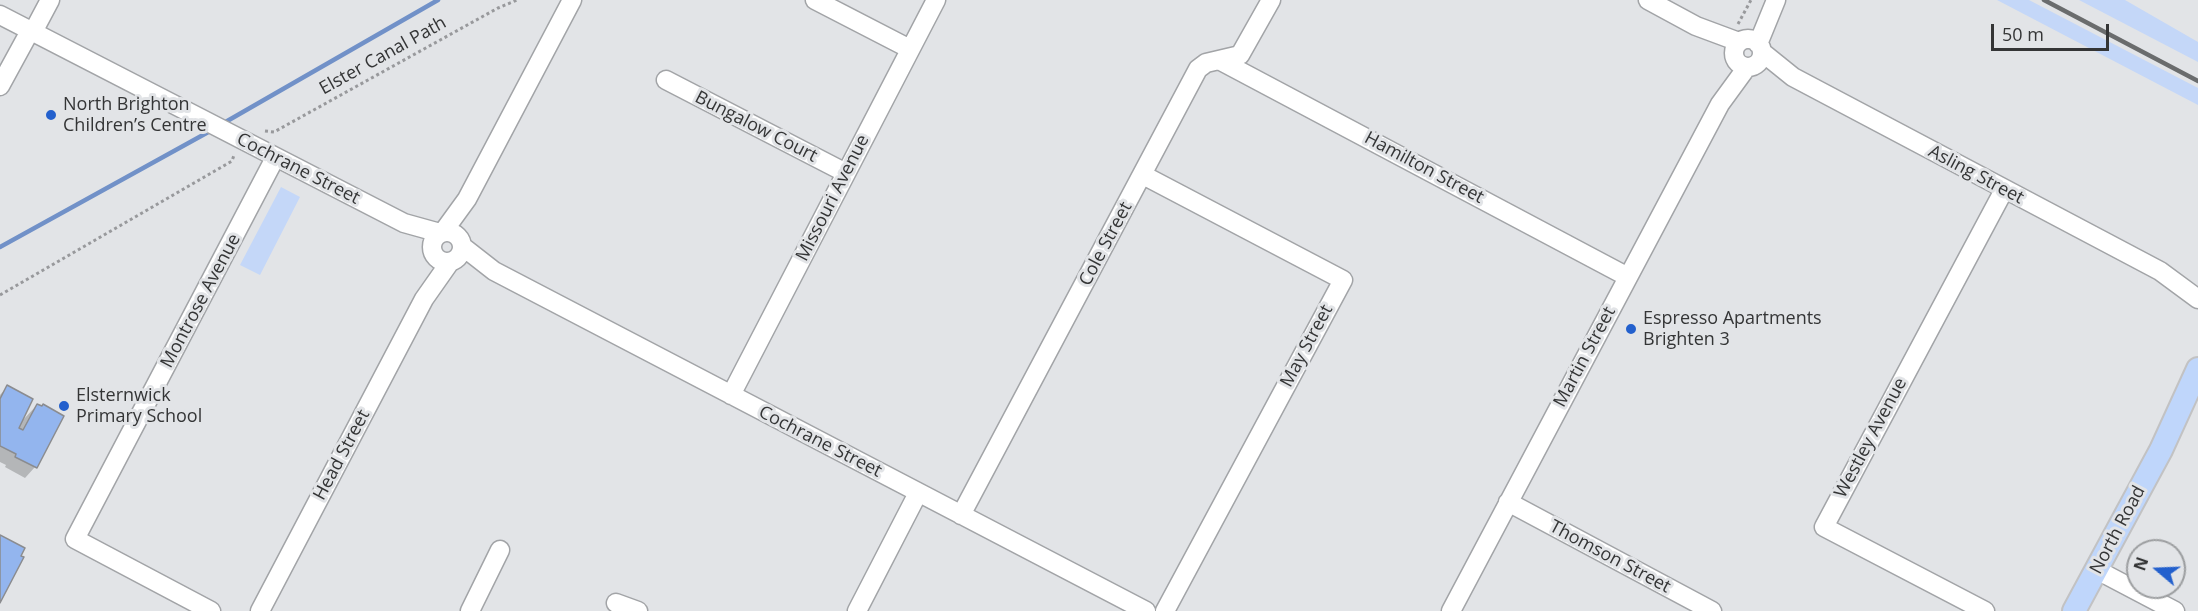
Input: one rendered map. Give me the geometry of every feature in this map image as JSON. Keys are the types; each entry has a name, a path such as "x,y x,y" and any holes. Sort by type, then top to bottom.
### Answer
{"main road":[{"name":"North Road","path":"2074,611 2161,450 2198,369"},
{"name":"North Road","path":"2161,450 2198,398"}],"street":[{"path":"0,86 50,0"},
{"name":"Head Street","path":"260,611 424,299 467,199 572,0"},
{"path":"815,0 910,49"},
{"name":"Missouri Avenue","path":"731,395 936,0"},
{"name":"Cole Street","path":"961,515 1198,69 1206,63 1235,57 1244,52 1271,0"},
{"name":"Asling Street","path":"1648,0 2160,271 2198,299"},
{"name":"Martin Street","path":"1451,611 1720,104 1746,50 1774,4"},
{"name":"Cochrane Street","path":"0,15 183,110 241,145 275,158 404,223 447,248 1146,611"},
{"name":"Hamilton Street","path":"1219,60 1628,277"},
{"name":"Bungalow Court","path":"666,80 846,173"},
{"name":"Montrose Avenue","path":"211,611 75,539 275,158"},
{"name":"May Street","path":"1143,175 1342,280 1164,611"},
{"name":"Westley Avenue","path":"1985,611 1824,527 2004,189"},
{"name":"Asling Street","path":"2160,271 2198,282"},
{"path":"857,611 918,493"},
{"name":"Thomson Street","path":"1509,502 1712,611"},
{"path":"470,611 500,550"},
{"path":"2097,570 2175,611"},
{"path":"616,603 638,611"}],"path":[{"name":"Elster Canal Path","path":"262,131 274,132 498,8 517,0"},
{"path":"1746,50 1751,0"},
{"path":"0,295 231,161 241,145"}],"shaded area":[{"path":"1997,0 2029,0 2198,88 2198,105"},
{"path":"2079,0 2125,0 2198,42 2198,62"},
{"path":"281,187 300,197 260,275 240,265"}],"building":[{"path":"7,385 33,399 19,428 23,430 37,404 42,406 43,404 64,416 37,468 0,446 0,399"},
{"path":"0,535 25,548 21,556 24,557 0,603"}],"waterway":[{"path":"222,124 438,0"},
{"path":"0,247 212,130"}],"railway":[{"path":"2044,0 2198,81"}],"place":[{"name":"North Brighton Children’s Centre","path":"51,115"},
{"name":"Espresso Apartments Brighten 3","path":"1631,329"},
{"name":"Elsternwick Primary School","path":"64,406"}]}
